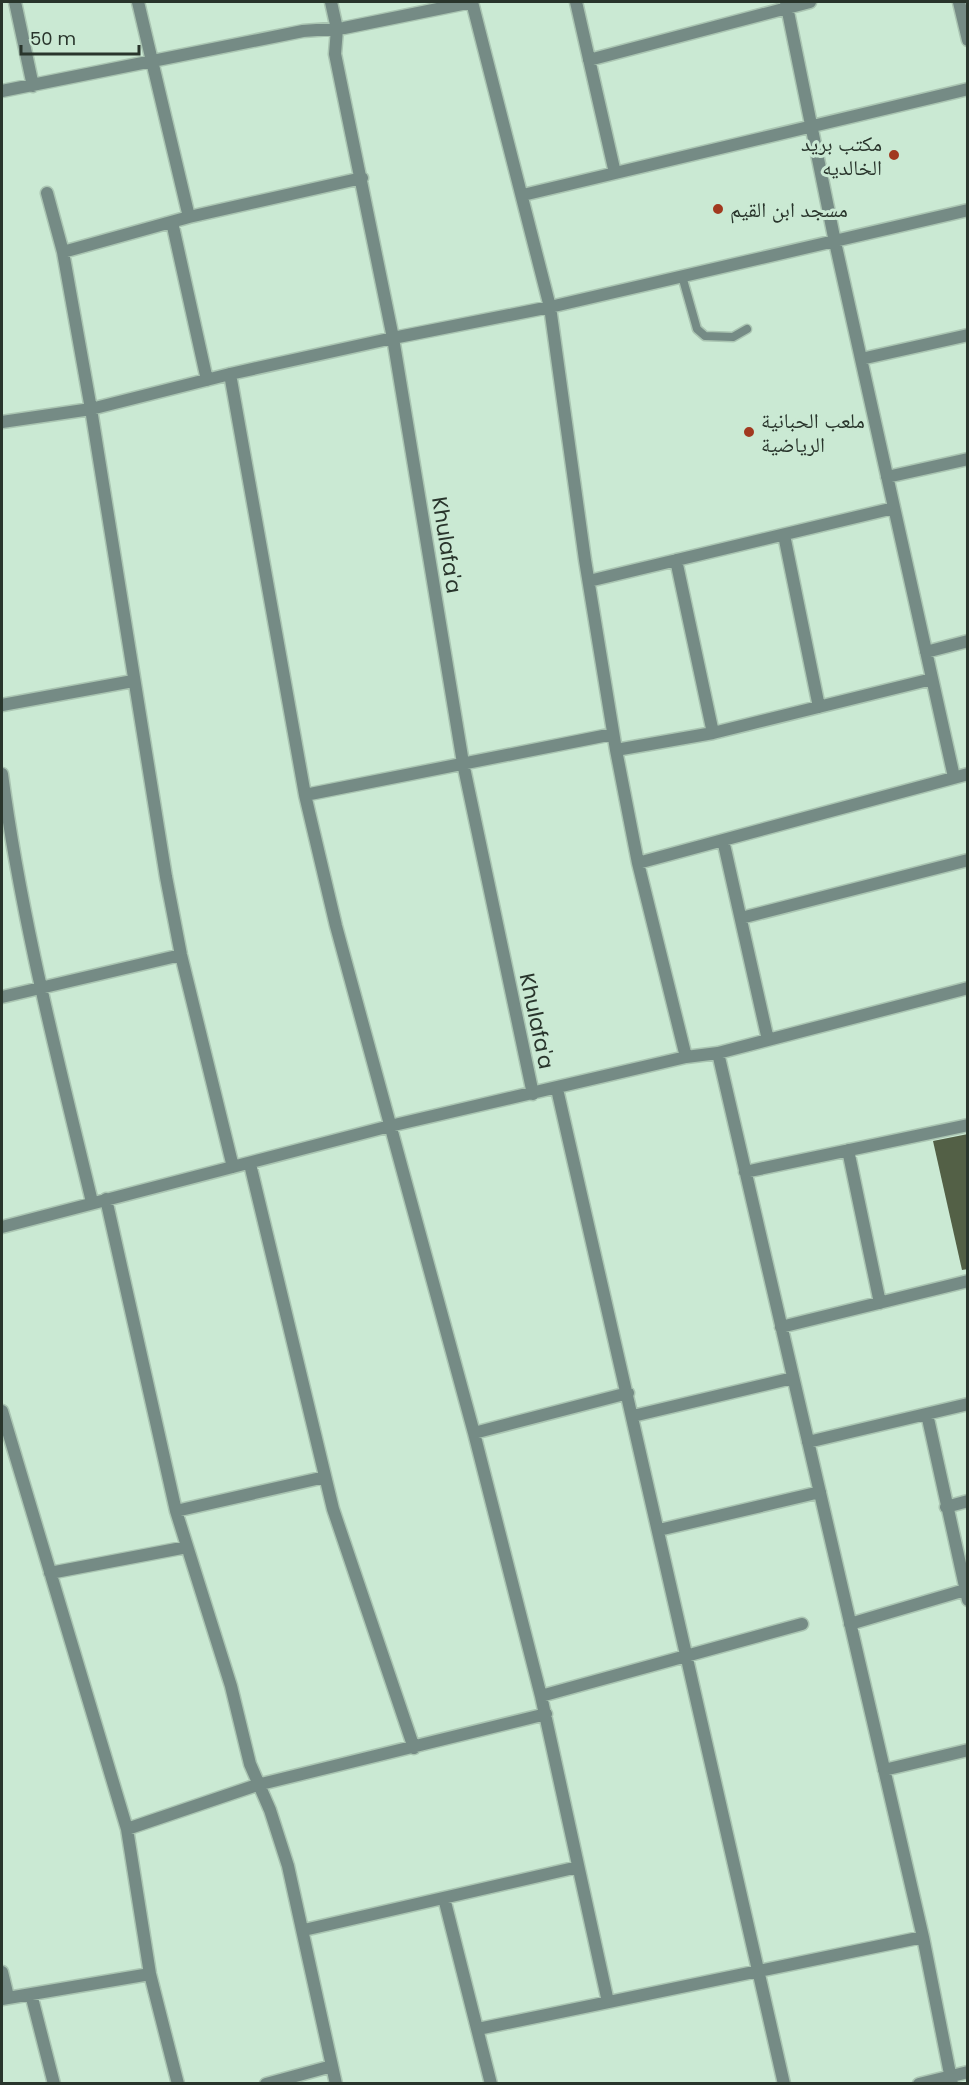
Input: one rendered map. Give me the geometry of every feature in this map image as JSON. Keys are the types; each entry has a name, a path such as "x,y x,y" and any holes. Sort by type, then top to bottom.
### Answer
{"street":[{"path":"15,2 33,86"},
{"path":"138,2 189,216"},
{"name":"Khulafa'a","path":"332,2 337,28 335,54 393,338 464,763 533,1094"},
{"path":"2,92 303,32 337,28 472,2 524,195 550,307 613,734 638,863 686,1057"},
{"path":"576,2 615,173"},
{"path":"588,60 787,4 810,2"},
{"path":"959,2 968,40"},
{"path":"787,4 835,242 954,777"},
{"path":"524,195 968,89"},
{"path":"63,252 189,216 362,178"},
{"path":"47,193 63,252 91,409 166,877 181,955 233,1167"},
{"path":"2,422 91,409 230,374 393,338 550,307 968,210"},
{"path":"172,222 207,380"},
{"path":"861,359 968,334"},
{"path":"230,374 305,795 336,926 474,1433 542,1696 608,2002"},
{"path":"887,477 968,459"},
{"path":"589,581 894,508"},
{"path":"784,535 819,707"},
{"path":"676,560 713,733"},
{"path":"926,652 968,641"},
{"path":"616,750 713,733 932,680"},
{"path":"2,705 134,681"},
{"path":"305,795 613,734"},
{"path":"2,774 8,856 92,1203"},
{"path":"638,863 968,774"},
{"path":"723,840 768,1040"},
{"path":"741,918 968,860"},
{"path":"2,997 181,955"},
{"path":"2,1227 390,1126 557,1089 686,1057 718,1053 968,988"},
{"path":"718,1053 923,1937 951,2080"},
{"path":"557,1089 659,1530 685,1656 760,1970 784,2084"},
{"path":"745,1172 968,1125"},
{"path":"849,1150 880,1303"},
{"path":"250,1164 325,1477 360,1598 414,1748"},
{"path":"106,1199 176,1511 231,1686 258,1785 279,1835 304,1930 336,2084"},
{"path":"781,1327 968,1281"},
{"path":"633,1416 793,1378"},
{"path":"474,1433 628,1393"},
{"path":"808,1442 968,1404"},
{"path":"2,1411 127,1829 150,1974 178,2084"},
{"path":"850,1624 966,1595 927,1414"},
{"path":"176,1511 325,1477"},
{"path":"659,1530 819,1492"},
{"path":"946,1507 968,1501"},
{"path":"50,1573 187,1547"},
{"path":"542,1696 802,1624"},
{"path":"127,1829 258,1785 546,1714"},
{"path":"884,1770 968,1750"},
{"path":"304,1930 578,1867"},
{"path":"444,1898 491,2084"},
{"path":"478,2028 923,1937"},
{"path":"2,1972 5,1998 150,1974"},
{"path":"31,1994 54,2084"},
{"path":"266,2084 332,2066"},
{"path":"919,2084 951,2080 968,2072"}],"lane":[{"path":"682,276 698,328 705,336 733,337 747,329"}],"building":[{"path":"968,1134 968,1269 962,1270 933,1141"}],"place":[{"name":"مكتب بريد الخالديه","path":"894,155"},
{"name":"مسجد ابن القيم","path":"718,209"},
{"name":"ملعب الحبانية الرياضية","path":"749,432"}]}
